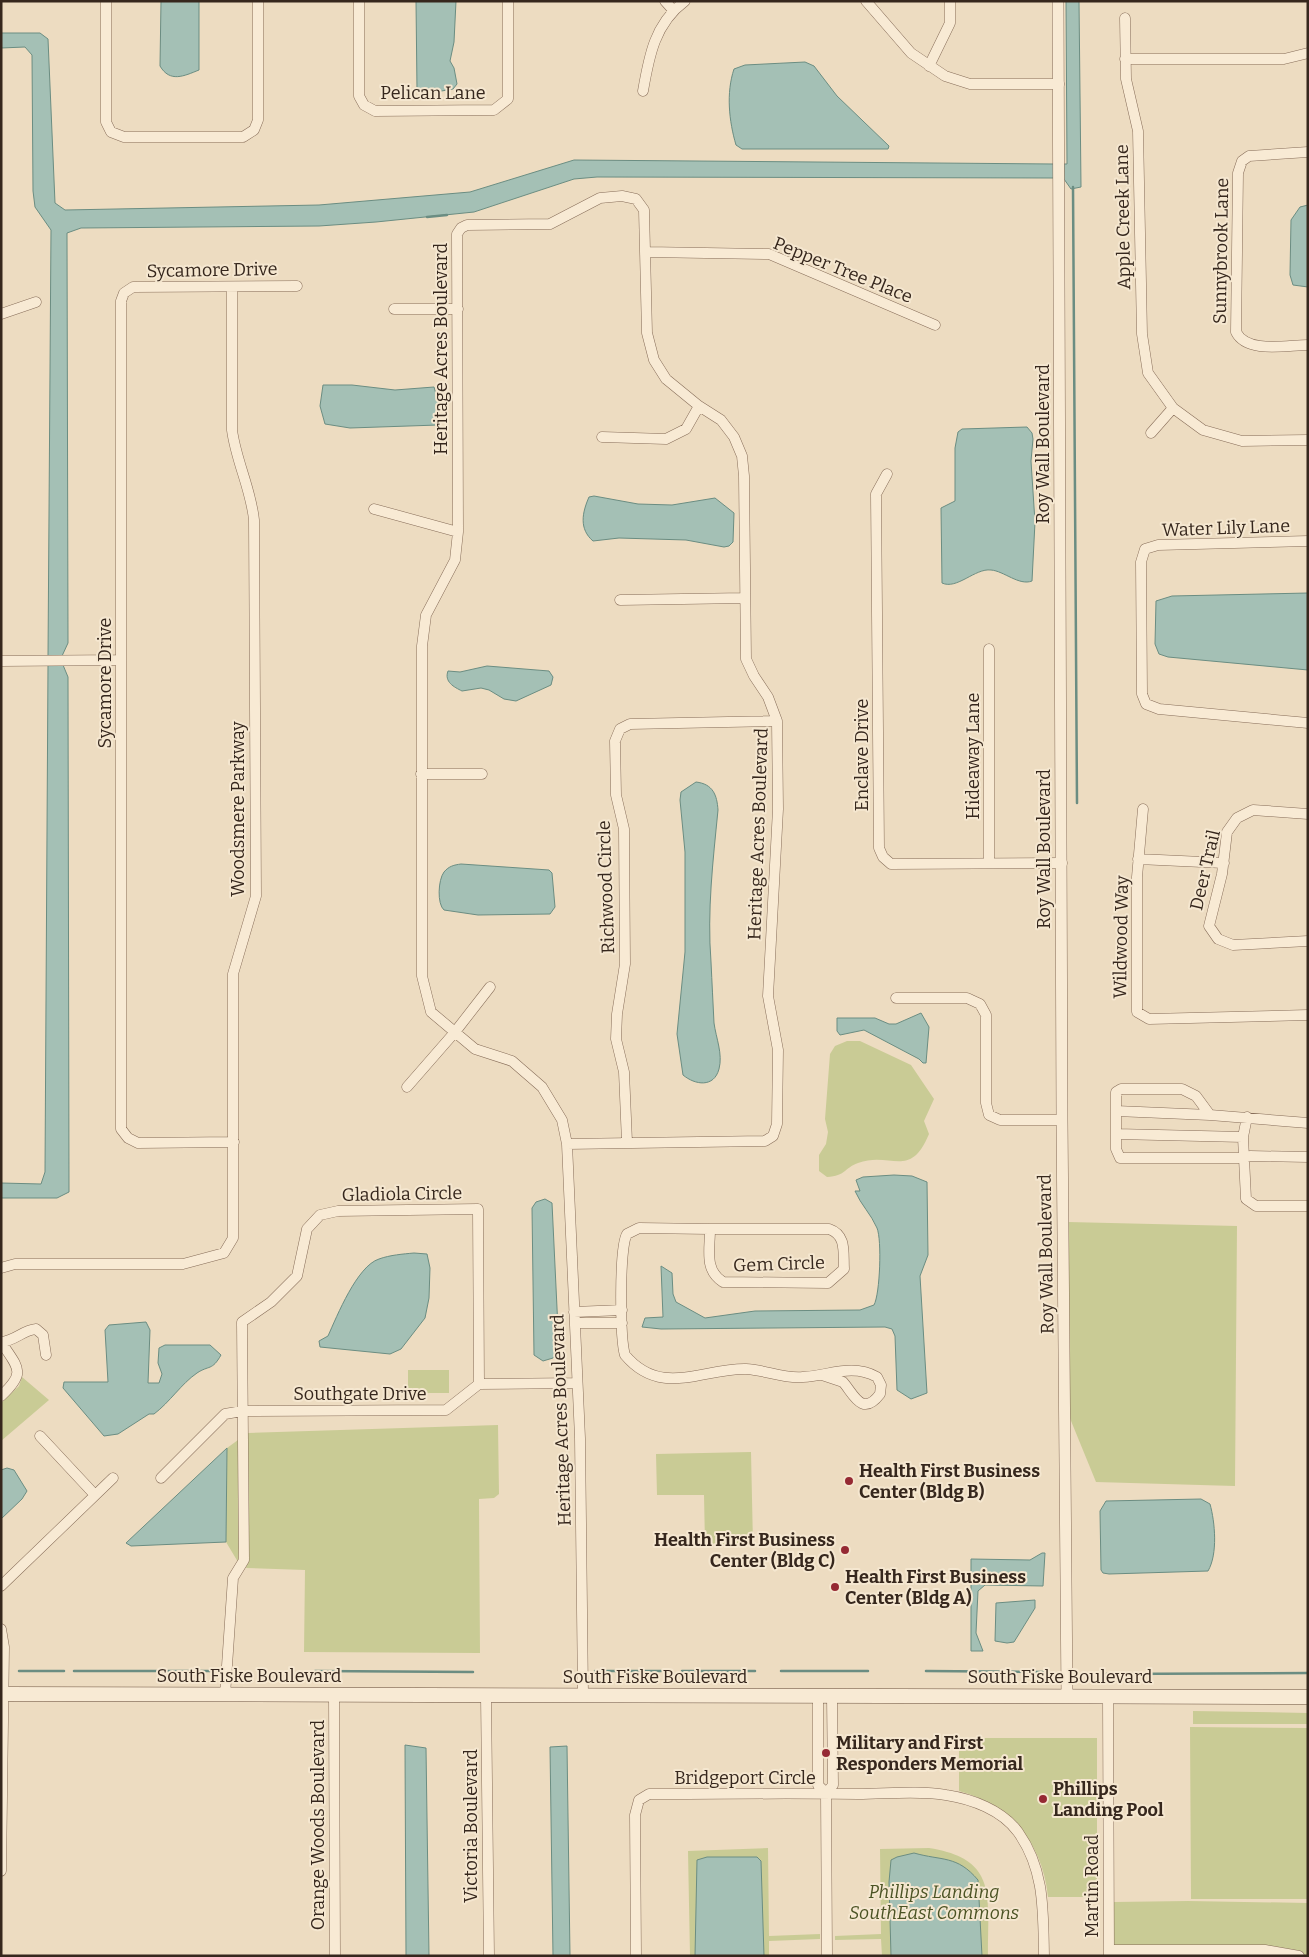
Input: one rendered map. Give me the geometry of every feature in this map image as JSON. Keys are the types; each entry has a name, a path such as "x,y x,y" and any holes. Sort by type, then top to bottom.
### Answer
{"main road":[{"name":"South Fiske Boulevard","path":"2,1694 1308,1697"}],"street":[{"path":"106,1 106,122 111,132 124,138 243,138 254,130 258,120 258,1"},
{"name":"Pelican Lane","path":"359,1 359,96 364,105 375,111 494,110 501,105 508,99 508,1"},
{"path":"665,1 673,10"},
{"path":"643,91 649,53 657,34 673,10 685,1"},
{"path":"866,1 911,53 945,76 970,84 1059,84"},
{"path":"929,66 950,23 950,1"},
{"name":"Roy Wall Boulevard","path":"1058,1 1062,1120 1067,1696"},
{"name":"Apple Creek Lane","path":"1126,18 1126,79 1138,131 1142,334 1148,373 1173,408 1203,430 1242,441 1308,440"},
{"path":"1125,60 1284,59 1308,53"},
{"name":"Sunnybrook Lane","path":"1308,152 1249,156 1242,161 1238,173 1236,332 1241,340 1255,346 1308,345"},
{"name":"Heritage Acres Boulevard","path":"567,1144 754,1142 770,1139 776,1131 778,1050 768,996 778,809 777,721 768,697 754,676 746,658 744,476 742,456 734,437 721,420 698,406 666,379 654,360 647,333 647,252 644,210 636,199 622,196 600,198 550,224 467,225 461,228 457,234 458,532 455,560 426,615 422,646 422,976 431,1012 475,1050 512,1061 542,1087 562,1120 567,1144 580,1438 583,1696"},
{"name":"Pepper Tree Place","path":"647,252 770,254 935,325"},
{"name":"Sycamore Drive","path":"234,1142 138,1143 128,1138 121,1129 121,301 124,293 133,287 297,286"},
{"name":"Woodsmere Parkway","path":"1,1268 15,1264 182,1264 224,1252 234,1238 233,974 256,896 256,876 254,520 253,503 235,453 232,430 232,287"},
{"path":"1,314 36,302"},
{"path":"394,309 458,308"},
{"path":"602,437 666,439 686,429 698,406"},
{"path":"1152,434 1173,408"},
{"name":"Enclave Drive","path":"887,474 876,494 879,848 883,857 891,864 1062,863"},
{"path":"374,509 458,532"},
{"name":"Water Lily Lane","path":"1308,541 1158,545 1146,549 1141,562 1142,694 1146,704 1159,709 1308,723"},
{"path":"620,600 744,598"},
{"name":"Hideaway Lane","path":"989,863 990,649"},
{"path":"1,662 121,660"},
{"name":"Richwood Circle","path":"626,1142 624,1072 616,1039 617,1014 625,964 624,829 616,795 615,742 620,729 630,724 777,721"},
{"path":"421,774 482,774"},
{"name":"Wildwood Way","path":"1143,809 1138,859 1137,1012 1149,1019 1308,1015"},
{"name":"Deer Trail","path":"1308,814 1253,810 1238,818 1227,832 1224,863 1209,926 1218,938 1233,945 1308,941"},
{"path":"1138,859 1224,863"},
{"path":"407,1087 455,1032 490,987"},
{"path":"896,998 966,998 980,1004 986,1015 986,1103 990,1115 1000,1120 1062,1120"},
{"path":"1210,1115 1196,1096 1182,1089 1121,1089 1116,1092 1116,1148 1120,1158 1308,1157"},
{"path":"1116,1111 1247,1117 1308,1123"},
{"path":"1247,1117 1243,1137 1246,1199 1256,1206 1308,1206"},
{"path":"1116,1134 1243,1137"},
{"name":"Gladiola Circle","path":"242,1411 242,1322 271,1302 297,1276 307,1229 320,1216 338,1210 478,1209 480,1384"},
{"name":"Gem Circle","path":"710,1229 710,1268 714,1276 723,1282 828,1283 844,1269 843,1240 837,1232 829,1229 639,1228 627,1234 622,1247 622,1324 625,1355 630,1362 657,1377 682,1379 735,1369 786,1377 822,1375 850,1370 870,1373 880,1381 880,1394 870,1402 861,1403 852,1398 843,1382 822,1375"},
{"path":"574,1312 622,1310"},
{"path":"575,1323 622,1324"},
{"path":"1,1396 15,1383 18,1372 17,1364 1,1342 9,1341 36,1329 44,1335 46,1355"},
{"path":"480,1384 577,1383"},
{"name":"Southgate Drive","path":"161,1478 225,1414 242,1411 446,1410 480,1384"},
{"path":"226,1695 233,1578 244,1560 242,1411"},
{"path":"40,1436 95,1495"},
{"path":"1,1586 113,1478"},
{"path":"1,1629 4,1647 1,1871"},
{"name":"Orange Woods Boulevard","path":"334,1694 336,1956"},
{"name":"Victoria Boulevard","path":"486,1696 488,1956"},
{"path":"818,1696 818,1786 826,1793"},
{"path":"827,1956 826,1793 832,1786 832,1696"},
{"name":"Martin Road","path":"1108,1696 1109,1953"},
{"name":"Bridgeport Circle","path":"636,1956 635,1815 639,1800 649,1794 826,1793 943,1794 967,1799 994,1810 1017,1831 1035,1862 1043,1898 1044,1956"},
{"path":"1109,1953 1265,1950 1299,1956"}],"green space":[{"path":"847,1041 860,1041 911,1065 934,1099 924,1121 929,1134 922,1148 915,1156 907,1160 870,1160 853,1165 838,1175 827,1177 819,1171 819,1155 826,1144 828,1132 825,1119 830,1054 835,1046"},
{"path":"1068,1222 1237,1226 1235,1486 1096,1482 1069,1416"},
{"path":"408,1370 449,1370 449,1393 408,1393"},
{"path":"22,1377 49,1400 1,1441 1,1403 19,1386"},
{"path":"498,1425 499,1494 494,1498 479,1499 480,1653 304,1652 305,1570 246,1568 248,1560 248,1433"},
{"path":"238,1440 238,1562 226,1542 227,1448"},
{"path":"751,1452 753,1544 705,1544 704,1495 657,1495 656,1454"},
{"path":"1193,1711 1308,1713 1308,1724 1193,1724"},
{"path":"1190,1727 1308,1728 1308,1899 1191,1899"},
{"path":"959,1738 1097,1738 1097,1897 1048,1897 1045,1878 1039,1860 1021,1829 994,1806 978,1797 959,1791"},
{"path":"768,1848 769,1936 820,1934 820,1939 769,1941 769,1956 690,1956 688,1851"},
{"name":"Phillips Landing SouthEast Commons","path":"929,1848 952,1853 968,1862 979,1872 985,1885 988,1900 988,1956 882,1956 881,1939 835,1940 835,1936 881,1934 880,1849"},
{"path":"1114,1902 1308,1903 1308,1956 1114,1956"}],"shaded area":[{"path":"161,1 199,1 199,70 178,77 168,75 160,66"},
{"path":"416,1 456,1 454,42 450,61 454,68 457,84 453,89 430,93 417,90"},
{"path":"1066,1 1079,1 1081,187 1071,189 1064,179 1064,164 1067,164"},
{"path":"1,33 40,33 48,39 55,203 65,210 319,205 470,192 574,160 1054,164 1054,178 597,177 574,179 474,212 319,226 81,228 67,233 68,643 62,656 48,657 51,230 35,207 33,191 32,55 25,47 1,48"},
{"path":"805,62 814,66 837,96 889,146 888,149 742,149 736,145 729,107 734,69 745,65"},
{"path":"1308,205 1308,287 1293,285 1290,275 1291,220 1300,207"},
{"path":"323,385 352,385 395,390 434,387 438,401 438,425 350,428 325,424 320,406"},
{"path":"1027,427 1032,433 1033,439 1031,461 1035,522 1032,581 1022,582 996,571 985,570 954,584 942,583 941,508 955,501 955,448 958,432 962,429"},
{"path":"594,496 638,504 672,505 715,498 734,513 733,542 729,546 724,547 686,540 619,538 593,541 585,531 583,515 589,497"},
{"path":"1308,593 1308,670 1168,657 1159,654 1155,644 1156,601 1172,596"},
{"path":"48,665 63,665 68,677 69,1192 57,1198 1,1198 1,1183 41,1184 45,1172"},
{"path":"487,666 549,671 553,677 551,685 516,701 504,699 489,690 481,688 462,691 453,686 447,678 448,671 460,672"},
{"path":"696,782 706,785 713,791 717,800 718,810 711,886 710,943 714,1023 720,1052 720,1063 717,1075 709,1082 704,1083 698,1083 683,1075 677,1034 685,952 685,852 680,800 681,792"},
{"path":"461,864 549,870 552,873 555,907 550,914 478,915 444,910 439,897 442,876 450,867"},
{"path":"921,1013 929,1027 926,1063 864,1030 840,1035 837,1031 837,1018 875,1018 889,1024 896,1024"},
{"path":"912,1176 927,1182 928,1255 920,1276 927,1393 911,1399 897,1390 895,1336 892,1329 885,1327 661,1329 642,1327 645,1318 663,1317 661,1266 672,1273 673,1294 676,1302 705,1318 755,1311 860,1310 874,1305 879,1279 879,1234 875,1223 855,1191 860,1191 856,1180 863,1177"},
{"path":"545,1199 552,1203 559,1350 553,1358 543,1361 534,1355 532,1208 536,1202"},
{"path":"414,1253 427,1254 430,1268 429,1298 425,1318 401,1349 390,1354 320,1347 319,1341 328,1336 342,1305 356,1281 371,1263 379,1259"},
{"path":"146,1322 150,1330 148,1383 159,1383 162,1374 158,1363 159,1348 165,1345 210,1345 221,1355 213,1366 191,1377 154,1414 149,1414 118,1434 104,1436 63,1388 64,1382 108,1382 105,1330 109,1325"},
{"path":"227,1448 226,1542 131,1546 126,1543"},
{"path":"7,1468 14,1470 27,1491 22,1499 1,1519 1,1470"},
{"path":"1201,1499 1210,1504 1214,1529 1213,1556 1208,1571 1103,1573 1101,1570 1100,1511 1106,1501"},
{"path":"1045,1553 1043,1586 985,1585 978,1591 976,1633 983,1651 971,1651 971,1559 1030,1560"},
{"path":"1035,1600 1035,1608 1014,1642 995,1641 996,1603"},
{"path":"405,1745 426,1748 429,1956 406,1956"},
{"path":"567,1746 570,1956 553,1956 550,1747"},
{"name":"Phillips Landing SouthEast Commons","path":"914,1853 949,1860 963,1866 978,1880 982,1956 891,1956 889,1882 891,1860"},
{"path":"707,1857 757,1857 761,1861 764,1956 695,1956 697,1860"}],"waterway":[{"path":"1073,187 1077,803"},
{"path":"427,217 447,215"},
{"path":"19,1671 64,1671"},
{"path":"74,1671 213,1671"},
{"path":"315,1671 473,1672"},
{"path":"595,1671 661,1671"},
{"path":"682,1671 755,1671"},
{"path":"781,1671 868,1671"},
{"path":"926,1671 1043,1672"},
{"path":"1106,1674 1308,1673"}],"place":[{"name":"Health First Business Center (Bldg B)","path":"849,1481"},
{"name":"Health First Business Center (Bldg C)","path":"845,1550"},
{"name":"Health First Business Center (Bldg A)","path":"835,1587"},
{"name":"Military and First Responders Memorial","path":"826,1753"},
{"name":"Phillips Landing Pool","path":"1043,1799"}]}
